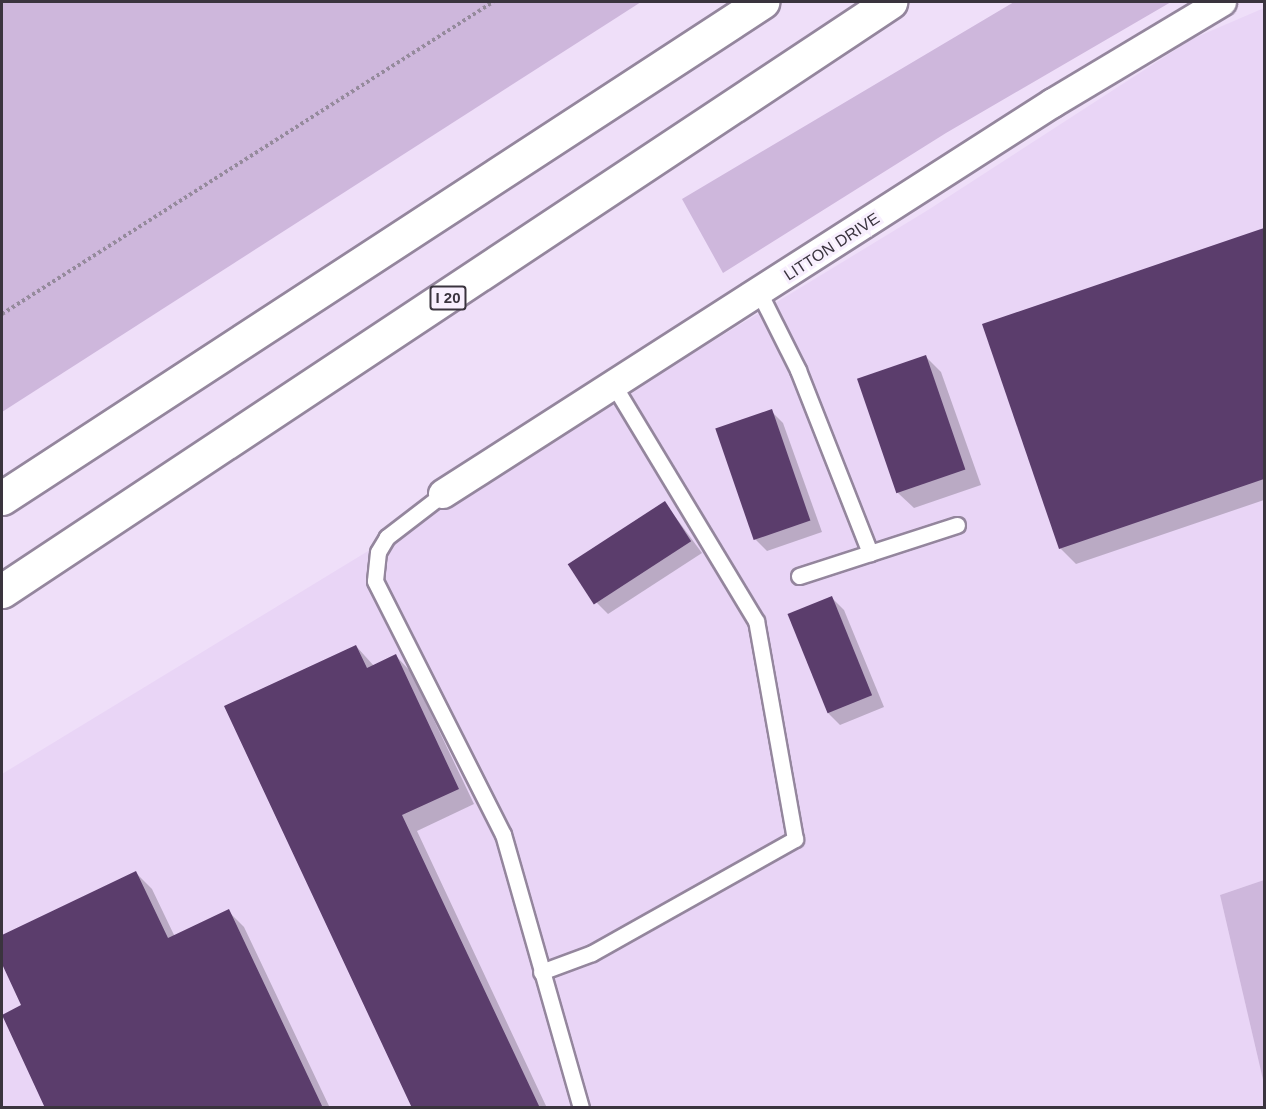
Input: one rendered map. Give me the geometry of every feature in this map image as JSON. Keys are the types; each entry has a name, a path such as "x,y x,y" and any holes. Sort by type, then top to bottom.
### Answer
{"highway":[{"path":"2,498 762,2"},
{"name":"I 20","path":"2,591 890,2"}],"street":[{"name":"LITTON DRIVE","path":"444,494 760,294 1062,97 1222,2"}],"lane":[{"path":"760,294 798,370 870,554"},
{"path":"541,972 592,953 795,839 756,621 614,386"},
{"path":"444,494 387,537 376,558 375,581 503,834 581,1107"},
{"path":"799,576 957,525"}],"path":[{"path":"2,314 493,2"}],"shaded area":[{"path":"2,2 641,2 2,412"},
{"path":"1014,2 1171,2 946,133 723,273 682,199"},
{"path":"1264,8 1264,880 1220,895 1264,1084 1264,1107 2,1108 2,774 928,210 1192,39"},
{"path":"1264,880 1264,1084 1220,895"}],"building":[{"path":"1264,228 1264,479 1059,549 982,324"},
{"path":"926,355 965,469 896,493 857,379"},
{"path":"772,409 810,521 754,540 715,429"},
{"path":"665,501 691,541 594,604 568,564"},
{"path":"832,596 872,695 828,713 787,614"},
{"path":"356,645 367,668 396,654 459,789 402,815 540,1108 412,1108 224,706"},
{"path":"136,871 168,938 229,909 323,1108 45,1108 2,1015 21,1005 2,964 2,935"}]}
